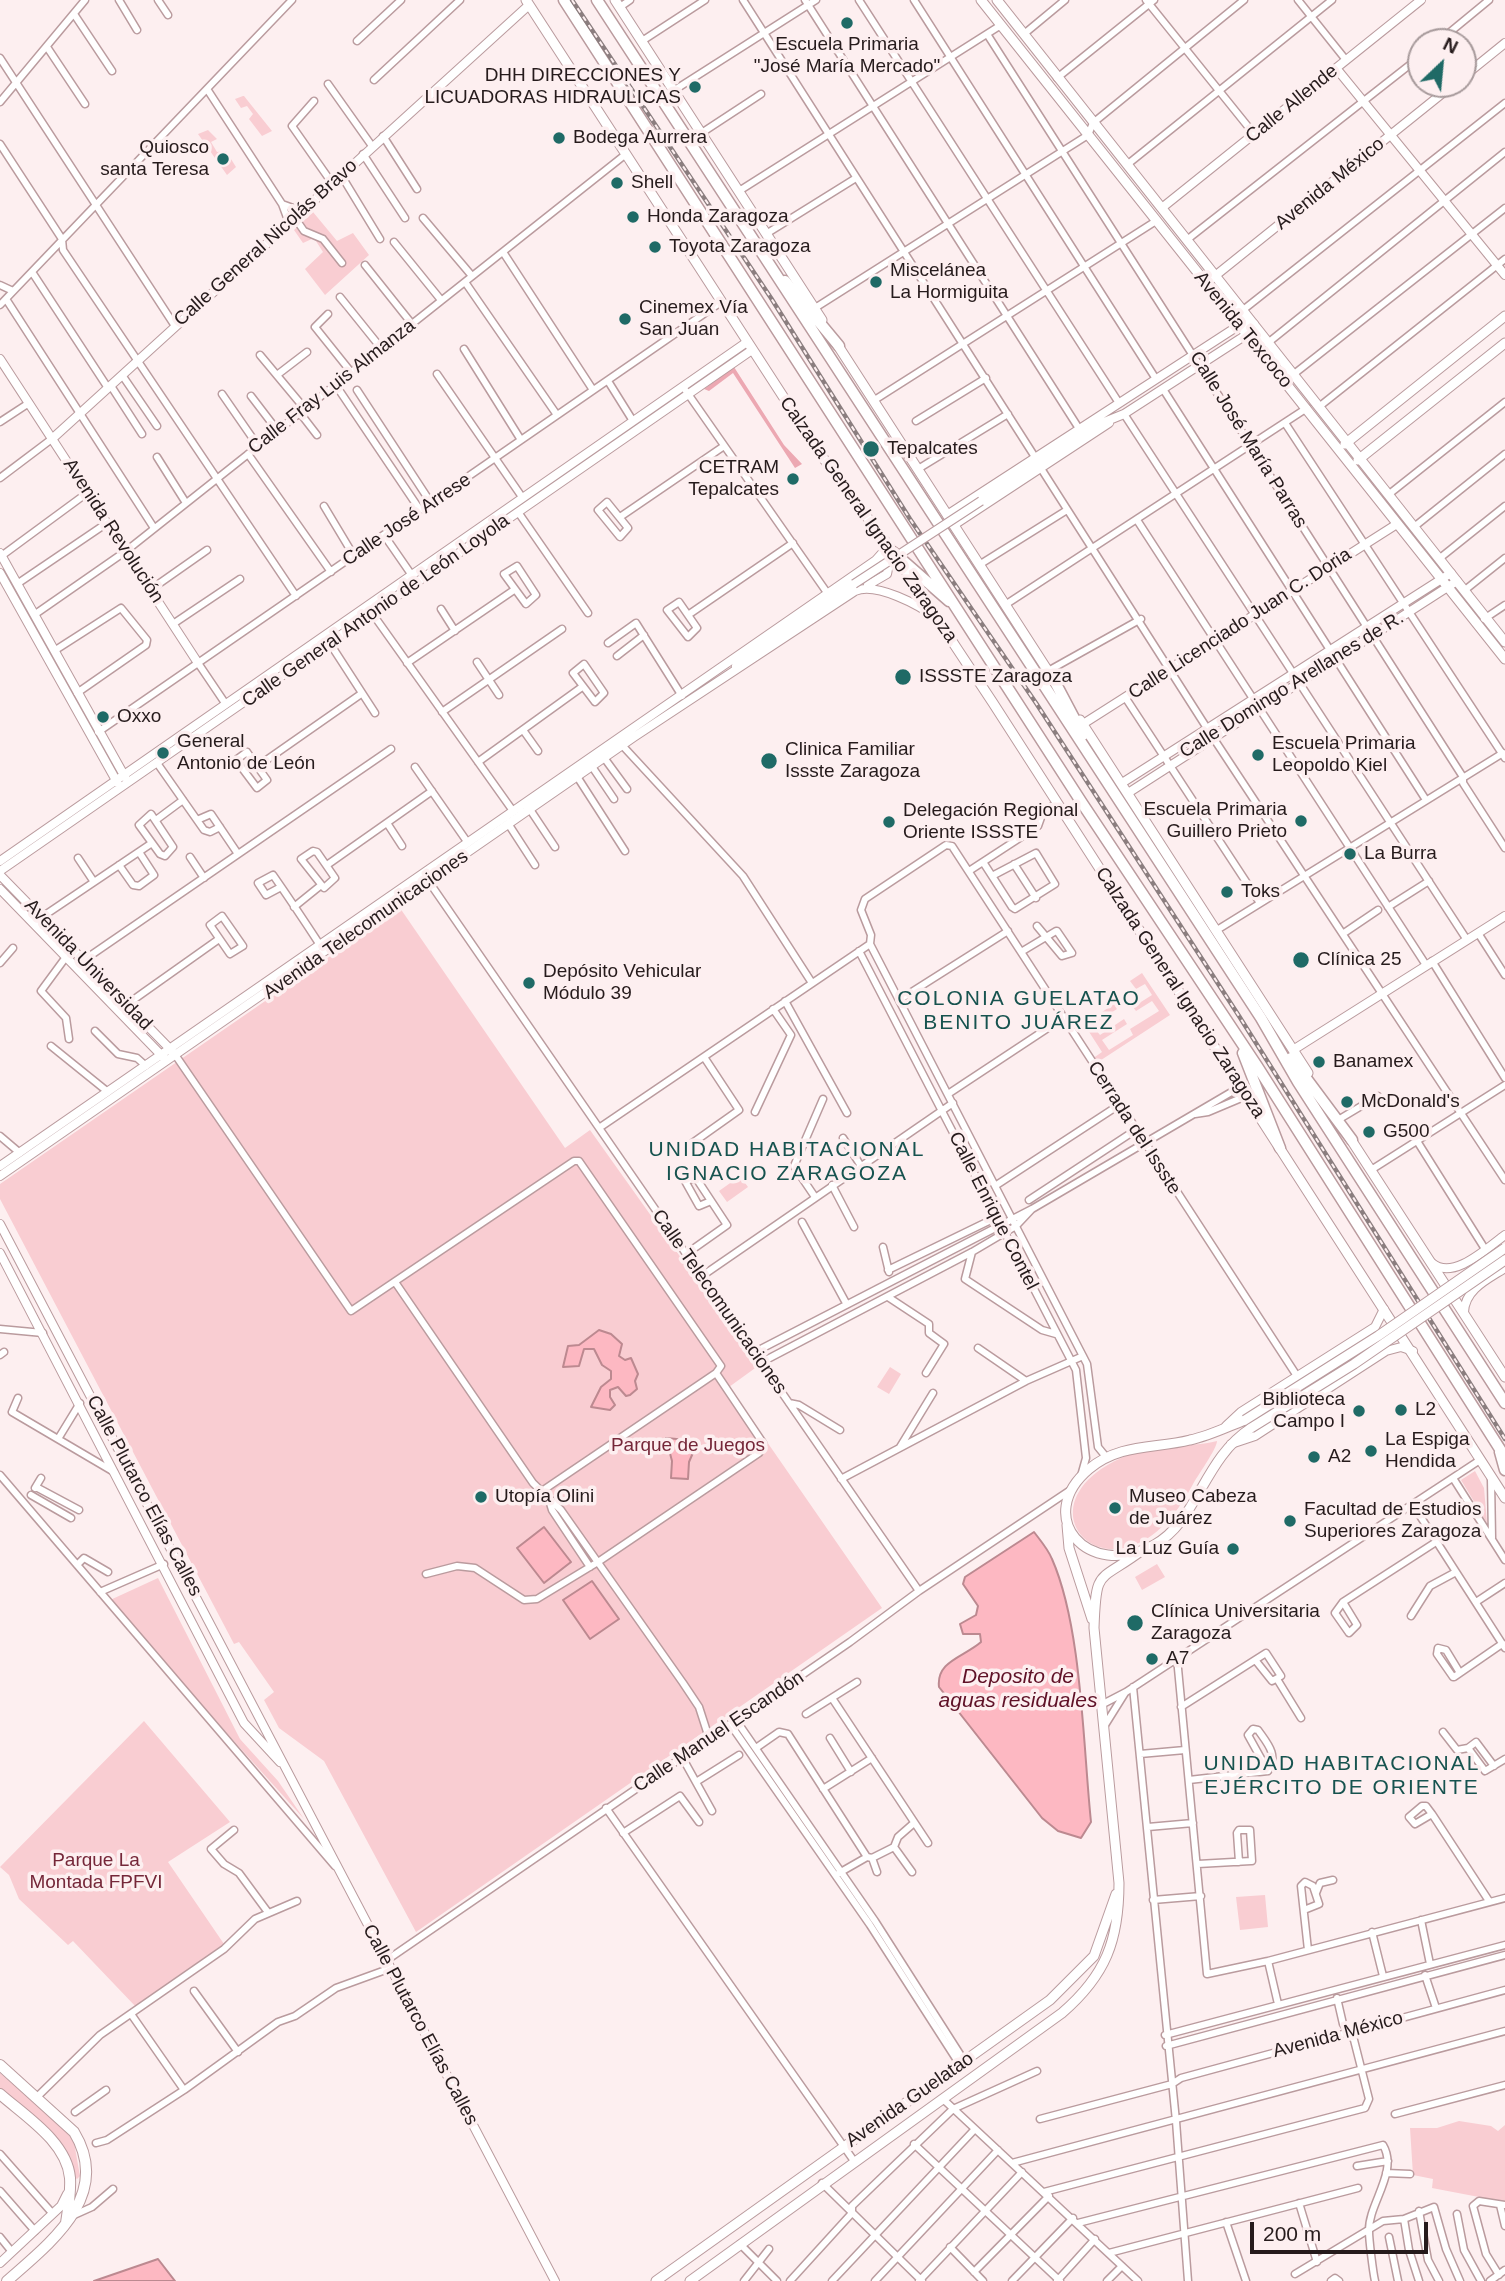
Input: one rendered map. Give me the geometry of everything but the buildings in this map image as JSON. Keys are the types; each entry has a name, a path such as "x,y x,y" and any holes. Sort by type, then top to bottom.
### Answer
{"highway":[{"name":"Calzada General Ignacio Zaragoza","path":"564,0 1082,803 1234,1031 1505,1457"},
{"path":"597,0 1261,1018 1298,1082 1505,1404"},
{"path":"767,261 839,346"},
{"path":"893,552 961,612"},
{"path":"1055,682 1100,773"},
{"path":"1261,1018 1352,1140"},
{"path":"1234,1031 1280,1148"},
{"path":"1498,1446 1505,1470"}],"main road":[{"name":"Avenida Texcoco","path":"981,0 1445,583 1505,642"},
{"name":"Avenida Texcoco","path":"997,0 1465,590 1505,659"},
{"name":"Calzada General Ignacio Zaragoza","path":"528,2 821,455 893,552 939,621 1413,1351 1505,1498"},
{"path":"617,3 1505,1377"},
{"path":"1339,449 1505,316"},
{"path":"1351,465 1505,343"},
{"path":"1327,434 1336,427"},
{"path":"1368,488 1378,481"},
{"path":"1248,1424 1505,1248"},
{"path":"1141,1551 1116,1557 1092,1553 1078,1541 1067,1516 1072,1489 1078,1480 1107,1458 1139,1446 1190,1440 1248,1424 1354,1364 1505,1261"},
{"name":"Avenida Guelatao","path":"690,2281 822,2183 1062,2013 1092,1982 1114,1940 1119,1918 1119,1883 1094,1628 1099,1581 1109,1570 1162,1539 1185,1515 1213,1466 1248,1424"},
{"name":"Avenida Guelatao","path":"1067,1516 1069,1548 1094,1628"},
{"name":"Avenida Guelatao","path":"656,2281 1051,2000 1080,1973 1102,1939 1119,1883"},
{"path":"0,2065 74,2132 85,2155 86,2182 69,2220 7,2281"},
{"path":"0,2094 59,2149 67,2164 70,2188 69,2220"}],"street":[{"path":"0,102 85,0"},
{"path":"119,0 137,30"},
{"path":"158,0 168,15"},
{"path":"0,305 292,0"},
{"path":"357,41 401,0"},
{"path":"374,80 460,0"},
{"path":"617,3 629,0"},
{"path":"642,41 705,0"},
{"path":"743,0 1035,457"},
{"path":"673,91 807,3 816,0"},
{"path":"859,0 1119,403"},
{"path":"914,0 1156,379"},
{"path":"1024,34 1065,0"},
{"path":"815,308 1088,135 1093,123 1244,0"},
{"path":"1298,0 1346,60"},
{"path":"1128,164 1332,0"},
{"name":"Calle Allende","path":"1163,207 1421,0"},
{"path":"1455,28 1489,0"},
{"path":"1057,78 1150,1 1254,134"},
{"name":"Calle General Nicolás Bravo","path":"0,478 53,438 528,2"},
{"path":"807,3 1078,427"},
{"path":"74,14 113,71"},
{"path":"739,191 1002,26"},
{"name":"Calle José María Parras","path":"987,34 1463,777 1463,783 1505,848"},
{"path":"1477,66 1505,43"},
{"path":"47,47 85,104"},
{"path":"0,58 94,206 175,326"},
{"path":"1336,68 1505,275"},
{"path":"1188,239 1407,68"},
{"path":"328,84 372,146"},
{"path":"207,89 282,204 304,230 323,239 342,263"},
{"path":"700,134 761,94"},
{"name":"Avenida México","path":"1205,284 1437,98"},
{"path":"314,101 292,125 332,183"},
{"path":"1243,310 1505,103"},
{"path":"383,136 417,189"},
{"path":"0,144 62,239 63,250 139,359 296,596"},
{"path":"1269,342 1505,152"},
{"path":"363,154 405,218"},
{"name":"Calle Fray Luis Almanza","path":"34,615 126,551 626,154"},
{"path":"341,175 380,239"},
{"path":"766,234 856,178"},
{"path":"282,204 295,217"},
{"path":"1294,374 1505,208"},
{"path":"423,218 472,276"},
{"path":"873,401 1156,221"},
{"path":"394,242 441,300"},
{"path":"503,252 593,390"},
{"path":"1320,406 1505,259"},
{"path":"365,265 412,324"},
{"path":"32,272 142,434"},
{"path":"465,282 557,415"},
{"path":"0,285 13,292"},
{"path":"340,298 381,348"},
{"path":"6,299 154,528"},
{"name":"Calle José Arrese","path":"95,734 721,302"},
{"path":"328,314 314,326 351,372"},
{"path":"947,515 1078,427 1238,326 1254,324"},
{"path":"1092,428 1124,414 1246,335"},
{"path":"317,344 324,338"},
{"name":"Calle General Antonio de León Loyola","path":"0,861 122,781 157,763 519,512 749,346"},
{"path":"464,349 521,440"},
{"path":"277,375 307,352"},
{"path":"260,355 277,375 317,435"},
{"name":"Avenida Revolución","path":"0,359 4,373 53,438 225,703"},
{"path":"437,374 522,497"},
{"path":"122,375 157,426"},
{"path":"916,421 986,379"},
{"path":"608,381 633,421"},
{"path":"335,384 420,510"},
{"path":"1163,388 1426,800"},
{"path":"357,390 431,503"},
{"path":"686,391 828,594"},
{"name":"Calle General Antonio de León Loyola","path":"0,873 225,703 633,421 686,391"},
{"path":"222,394 258,446"},
{"path":"251,396 277,430"},
{"path":"1388,495 1505,402"},
{"path":"0,422 29,403"},
{"path":"1005,605 1307,408"},
{"path":"1092,428 1107,411"},
{"path":"918,469 1008,414"},
{"path":"1124,414 1388,824 1467,940"},
{"path":"954,526 1042,470 1114,419"},
{"path":"1217,930 1463,777 1504,755 1285,423"},
{"name":"Avenida Telecomunicaciones","path":"426,878 468,843 513,811 732,672 1092,428"},
{"path":"620,517 724,446"},
{"path":"247,454 331,572"},
{"path":"1414,527 1505,454"},
{"path":"156,457 186,503"},
{"path":"1042,470 1505,1180"},
{"path":"87,493 0,555 77,693 95,734"},
{"path":"608,502 620,517 628,529 619,537 598,509 608,502"},
{"path":"966,502 967,509 974,513"},
{"path":"324,506 354,556"},
{"path":"1440,558 1505,506"},
{"path":"979,565 1068,510"},
{"path":"519,512 588,612"},
{"path":"1137,520 1349,849 1505,1078"},
{"path":"17,584 107,523"},
{"name":"Calle Licenciado Juan C. Doria","path":"1083,724 1397,524"},
{"path":"384,535 411,574"},
{"path":"858,586 887,574 888,563 876,560 884,551 881,536"},
{"path":"688,615 793,543"},
{"path":"150,590 207,551"},
{"path":"1465,590 1505,558"},
{"name":"Avenida Telecomunicaciones","path":"0,1166 161,1055 173,1053 426,878 531,811 605,759 620,743 682,696 876,560"},
{"path":"517,566 536,596 524,604 514,590 504,573 517,566"},
{"path":"0,573 122,781"},
{"name":"Calle Domingo Arellanes de R.","path":"1128,793 1138,780 1454,577"},
{"path":"173,624 240,579"},
{"path":"858,586 879,589 939,621"},
{"name":"Avenida Telecomunicaciones","path":"725,665 744,657 858,586"},
{"path":"407,663 514,590"},
{"path":"679,602 688,615 697,630 688,637 667,609 679,602"},
{"path":"1481,621 1505,604"},
{"path":"54,651 121,608 147,640 146,645 77,693"},
{"path":"441,609 455,631"},
{"path":"372,612 513,811"},
{"path":"1048,671 1140,619"},
{"path":"608,643 636,623 682,696"},
{"path":"442,712 562,629"},
{"path":"621,634 630,645"},
{"path":"617,656 644,635"},
{"path":"329,642 375,713"},
{"name":"Avenida Telecomunicaciones","path":"732,672 744,657"},
{"path":"477,662 499,695"},
{"path":"584,664 604,696 594,703 582,687 572,672 584,664"},
{"path":"478,762 582,687"},
{"path":"258,766 361,694"},
{"path":"1125,697 1260,903"},
{"path":"523,730 538,751"},
{"path":"620,743 752,886 812,983"},
{"path":"84,960 391,749"},
{"path":"247,752 258,766 267,780 256,788 237,759 247,752"},
{"path":"605,759 627,789"},
{"path":"157,763 208,832 220,827"},
{"path":"415,767 468,843"},
{"path":"593,768 614,799"},
{"path":"578,778 625,851"},
{"name":"Calle Domingo Arellanes de R.","path":"1122,783 1138,780"},
{"path":"327,865 432,791"},
{"path":"156,820 183,800"},
{"path":"969,871 1038,826 1043,812 1057,803"},
{"path":"531,811 555,847"},
{"path":"197,820 209,813 238,854"},
{"path":"151,814 156,820 173,849 163,856 139,823 151,814"},
{"path":"387,823 402,846"},
{"path":"509,825 536,865"},
{"path":"42,917 152,843"},
{"name":"Cerrada del Issste","path":"950,844 1297,1376"},
{"name":"Calle Enrique Contel","path":"950,844 865,899 861,910 871,935 870,944 1083,1356 1092,1379 1098,1447 1107,1458"},
{"path":"315,850 335,879 326,888 320,886 301,859 315,850"},
{"path":"119,865 133,885 139,887 154,875 139,852"},
{"path":"983,862 992,876 1015,909 1055,884 1040,856 1032,853 992,876"},
{"path":"190,857 204,878"},
{"path":"78,858 94,882"},
{"path":"1014,864 1036,898"},
{"name":"Avenida Universidad","path":"0,873 173,1053"},
{"name":"Calle Telecomunicaciones","path":"426,878 919,1591"},
{"path":"1388,907 1429,881"},
{"path":"293,907 320,886"},
{"path":"281,887 320,945"},
{"name":"Avenida Universidad","path":"0,889 167,1062"},
{"name":"Avenida Telecomunicaciones","path":"0,1176 167,1062 173,1053 320,945 410,889"},
{"path":"1344,933 1378,911"},
{"path":"220,916 243,946 229,954 219,939 210,924 220,916"},
{"path":"1293,1050 1505,916"},
{"path":"1021,952 1045,938 1037,926"},
{"path":"899,1000 1007,930"},
{"path":"1478,933 1505,975"},
{"path":"126,1005 219,939"},
{"path":"599,1128 870,944"},
{"path":"0,964 13,948"},
{"name":"Calle Enrique Contel","path":"859,951 1078,1375 1086,1458 1078,1480"},
{"path":"66,957 41,990 66,1017 69,1039"},
{"path":"785,1001 847,1113"},
{"path":"755,1112 790,1036 773,1009"},
{"path":"948,1094 1063,1018"},
{"path":"95,1031 117,1053 137,1058 146,1066"},
{"path":"51,1046 108,1092"},
{"path":"173,1053 349,1310 354,1311 464,1233 479,1228 578,1160 720,1363 716,1373 542,1491"},
{"path":"684,1149 739,1110 704,1057"},
{"path":"1371,1170 1505,1085"},
{"path":"888,1270 936,1246 1032,1209 1240,1087"},
{"path":"1194,1115 1246,1096"},
{"path":"1338,1120 1378,1096"},
{"path":"815,1197 794,1166 823,1099"},
{"path":"702,1276 953,1103"},
{"path":"995,1186 1119,1105"},
{"path":"1029,1200 1128,1135"},
{"path":"0,1136 20,1153"},
{"path":"843,1138 861,1166"},
{"path":"1417,1142 1485,1249"},
{"path":"1081,1168 1087,1178"},
{"path":"686,1254 727,1227 711,1201 694,1177 685,1181 699,1206 711,1201"},
{"path":"832,1185 854,1227"},
{"path":"762,1363 972,1252 1016,1226 1032,1209"},
{"path":"755,1352 946,1253 999,1220"},
{"path":"802,1222 846,1303"},
{"name":"Calle Plutarco Elías Calles","path":"0,1224 555,2281"},
{"path":"1430,1260 1445,1269 1460,1265 1505,1235"},
{"path":"936,1246 946,1253"},
{"path":"883,1247 893,1280"},
{"path":"972,1252 965,1279 1042,1330 1056,1334"},
{"name":"Calle Plutarco Elías Calles","path":"0,1254 117,1473 244,1723 286,1769"},
{"path":"1460,1265 1454,1274 1457,1284 1466,1289 1475,1288"},
{"path":"1464,1312 1467,1297 1475,1288 1505,1268"},
{"path":"906,1273 912,1284"},
{"path":"395,1282 533,1483 561,1510 693,1697 709,1738"},
{"path":"888,1297 929,1325 929,1333 944,1344 926,1373"},
{"path":"1222,1429 1241,1412 1375,1327 1384,1313 1382,1303"},
{"path":"824,1315 830,1327"},
{"path":"1231,1444 1255,1436 1386,1350 1391,1343 1391,1334 1385,1328 1375,1327"},
{"path":"0,1329 43,1333"},
{"path":"1386,1350 1401,1347 1413,1351"},
{"path":"978,1348 1026,1381"},
{"path":"841,1479 1026,1381 1083,1356"},
{"path":"426,1574 457,1566 475,1568 524,1600 530,1601 598,1562 762,1450 763,1443 716,1373"},
{"path":"899,1448 933,1393"},
{"path":"18,1398 12,1412 117,1473"},
{"path":"58,1439 80,1403"},
{"path":"789,1403 799,1405 840,1430"},
{"path":"105,1450 117,1444"},
{"path":"1101,1705 1126,1692 1480,1460"},
{"path":"0,1475 338,1871"},
{"path":"1491,1477 1492,1540"},
{"path":"25,1505 41,1478"},
{"path":"1453,1478 1505,1560"},
{"path":"36,1487 79,1510"},
{"name":"Calle Manuel Escandón","path":"96,2143 107,2140 184,2090 278,2022 295,2016 337,1988 389,1964 606,1808 919,1591 1072,1489"},
{"path":"31,1495 71,1518"},
{"path":"548,1498 552,1510 590,1567"},
{"path":"1050,1504 1060,1505 1067,1516"},
{"path":"1413,1505 1504,1646 1460,1672 1451,1676 1437,1654 1437,1648 1446,1650 1460,1672"},
{"path":"1343,1602 1357,1625 1349,1633 1335,1613 1343,1602 1436,1542"},
{"path":"77,1565 84,1558 108,1572"},
{"path":"100,1591 164,1564"},
{"path":"1411,1616 1430,1586 1455,1572"},
{"path":"1476,1602 1505,1583"},
{"path":"1181,1707 1256,1661 1268,1654 1281,1672 1277,1679 1272,1681 1256,1661"},
{"path":"1177,1658 1207,1974 1268,1961 1505,1898"},
{"path":"1277,1679 1301,1718"},
{"path":"806,1714 857,1682"},
{"path":"1133,1687 1148,1827 1166,2046 1176,2121 1188,2281"},
{"path":"1104,1726 1126,1692"},
{"path":"832,1698 928,1843"},
{"path":"733,1722 756,1748 789,1804"},
{"path":"733,1722 873,1923 962,2063"},
{"path":"1251,1730 1258,1730 1271,1749 1273,1760 1268,1771 1248,1735 1251,1730"},
{"path":"756,1748 779,1732 786,1732 877,1872"},
{"path":"1443,1732 1453,1747 1468,1748 1476,1742 1494,1766"},
{"path":"830,1738 851,1772"},
{"path":"1468,1748 1484,1771 1505,1759"},
{"path":"1140,1754 1185,1749"},
{"path":"696,1782 739,1755"},
{"path":"682,1757 712,1811"},
{"path":"823,1789 872,1758"},
{"path":"1189,1780 1268,1771"},
{"path":"623,1833 680,1796 699,1822"},
{"path":"606,1808 854,2161"},
{"path":"1432,1814 1489,1901"},
{"path":"838,1874 894,1847 898,1837 914,1822"},
{"path":"1148,1827 1193,1823"},
{"path":"234,1830 211,1849 223,1864 239,1873 268,1911"},
{"path":"1198,1864 1240,1861 1254,1858 1252,1834 1248,1830 1237,1833 1240,1861"},
{"path":"894,1847 912,1872"},
{"path":"1316,1893 1320,1883 1334,1880"},
{"path":"1304,1910 1318,1906 1316,1893 1309,1882 1303,1882 1304,1910 1308,1950"},
{"path":"1153,1900 1201,1896"},
{"path":"37,2097 94,2040 224,1949 255,1919 296,1901"},
{"path":"1421,1920 1430,1964"},
{"path":"1372,1932 1383,1976"},
{"path":"1166,2035 1505,1945"},
{"path":"1166,2046 1505,1955"},
{"path":"1268,1961 1278,2004"},
{"path":"1425,1975 1436,2008"},
{"name":"Avenida México","path":"1040,2119 1172,2084 1181,2078 1347,2031 1505,1990"},
{"path":"194,1991 238,2052"},
{"path":"974,2272 1012,2235 1046,2194 1368,2106 1354,2040 1347,2031 1337,1998"},
{"path":"131,2014 184,2090"},
{"path":"1212,2023 1213,2032"},
{"path":"1012,2162 1176,2121 1505,2031"},
{"path":"790,2281 852,2213 852,2206 953,2109 1037,2071"},
{"path":"1395,2114 1505,2085"},
{"path":"75,2112 106,2090"},
{"path":"943,2099 1138,2281"},
{"path":"832,2281 975,2129"},
{"path":"914,2144 1059,2280 1095,2239"},
{"path":"1012,2281 1075,2221 1383,2146 1388,2161 1369,2232 1376,2281"},
{"path":"875,2281 998,2150"},
{"path":"0,2154 53,2214"},
{"path":"1356,2166 1388,2161"},
{"path":"822,2183 921,2280 1022,2172"},
{"path":"1386,2173 1410,2174"},
{"path":"0,2263 61,2206 70,2188"},
{"path":"1109,2253 1358,2188"},
{"path":"69,2220 92,2207 113,2189"},
{"path":"0,2191 35,2231"},
{"path":"1499,2275 1483,2244 1475,2202 1503,2205 1505,2226"},
{"path":"1299,2203 1317,2262"},
{"path":"1294,2275 1369,2232 1383,2221 1404,2219 1419,2211 1436,2207 1446,2249 1460,2281"},
{"path":"1419,2211 1428,2260 1439,2281"},
{"path":"1457,2214 1464,2250 1481,2281"},
{"path":"1404,2219 1409,2250 1419,2281"},
{"path":"1226,2222 1246,2281"},
{"path":"0,2237 12,2252"},
{"path":"1389,2237 1398,2281"},
{"path":"740,2244 777,2281"},
{"path":"950,2247 983,2281"},
{"path":"744,2281 769,2249"},
{"path":"1107,2281 1122,2266"},
{"path":"1490,2281 1505,2270"},
{"path":"701,2273 709,2281"},
{"path":"1331,2281 1335,2278 1339,2281"}],"green space":[{"path":"244,96 272,131 262,136 249,119 253,114 247,106 241,108 235,99"},
{"path":"208,130 217,139 211,142 217,152 226,151 236,167 227,175 198,134"},
{"path":"313,212 337,241 353,233 369,255 325,295 305,269 323,252 314,238 303,243 294,230"},
{"name":"Utopía Olini","path":"400,908 565,1148 590,1130 758,1366 729,1387 882,1608 416,1932 324,1761 279,1728 264,1700 274,1692 239,1642 234,1644 0,1199 0,1184"},
{"path":"1142,973 1170,1015 1095,1064 1092,1059 1102,1052 1084,1024 1114,1004 1117,1009 1092,1025 1100,1035 1124,1019 1127,1024 1102,1040 1109,1050 1133,1035 1130,1029 1159,1011 1152,1001 1136,1011 1133,1007 1152,995 1145,984 1136,989 1130,981"},
{"path":"740,1176 748,1187 727,1202 719,1191"},
{"path":"890,1367 901,1374 889,1394 877,1387"},
{"path":"1217,1441 1192,1486 1163,1525 1134,1545 1107,1549 1086,1540 1074,1522 1075,1500 1092,1476 1128,1455 1150,1449"},
{"path":"1475,1471 1484,1488 1487,1523 1461,1480"},
{"path":"1157,1564 1165,1577 1142,1590 1135,1577"},
{"path":"158,1578 240,1739 278,1781 304,1819 108,1601"},
{"name":"Parque La Montada FPFVI","path":"144,1721 230,1822 168,1862 224,1944 136,2007 73,1941 68,1945 19,1899 9,1875 0,1867"},
{"path":"1265,1895 1268,1927 1240,1930 1236,1897"},
{"path":"0,2073 65,2129 74,2142 80,2176 77,2179 64,2150 0,2093"},
{"path":"1459,2121 1491,2126 1498,2131 1505,2125 1505,2202 1432,2188 1433,2179 1413,2175 1410,2128 1437,2128"}],"shaded area":[{"path":"734,367 784,445 802,464 795,468 733,373 709,391 704,389"}],"water":[{"path":"599,1330 611,1334 622,1344 619,1356 625,1360 631,1358 638,1374 635,1381 637,1389 630,1395 626,1396 618,1387 610,1390 610,1397 615,1405 610,1410 591,1407 601,1387 611,1379 611,1371 602,1365 594,1349 584,1349 579,1366 563,1367 568,1346 579,1345"},
{"path":"666,1438 698,1441 689,1462 688,1479 671,1478 672,1461"},
{"path":"544,1527 571,1562 544,1583 517,1548"},
{"name":"Deposito de aguas residuales","path":"1034,1532 1050,1555 1070,1618 1080,1688 1091,1822 1081,1838 1058,1831 1042,1818 939,1687 939,1678 946,1665 981,1642 980,1634 963,1634 960,1624 976,1615 978,1606 963,1584 965,1577"},
{"path":"592,1581 619,1619 590,1639 563,1600"},
{"path":"158,2259 175,2281 94,2281"}],"railway":[{"path":"572,0 771,298 910,519 1036,703 1239,1016 1505,1439"}],"place":[{"name":"Escuela Primaria \"José María Mercado\"","path":"847,23"},
{"name":"DHH DIRECCIONES Y LICUADORAS HIDRAULICAS","path":"695,87"},
{"name":"Bodega Aurrera","path":"559,138"},
{"name":"Quiosco santa Teresa","path":"223,159"},
{"name":"Shell","path":"617,183"},
{"name":"Honda Zaragoza","path":"633,217"},
{"name":"Toyota Zaragoza","path":"655,247"},
{"name":"Miscelánea La Hormiguita","path":"876,282"},
{"name":"Cinemex Vía San Juan","path":"625,319"},
{"name":"Tepalcates","path":"871,449"},
{"name":"CETRAM Tepalcates","path":"793,479"},
{"name":"ISSSTE Zaragoza","path":"903,677"},
{"name":"Oxxo","path":"103,717"},
{"name":"General Antonio de León","path":"163,753"},
{"name":"Escuela Primaria Leopoldo Kiel","path":"1258,755"},
{"name":"Clinica Familiar Issste Zaragoza","path":"769,761"},
{"name":"Escuela Primaria Guillero Prieto","path":"1301,821"},
{"name":"Delegación Regional Oriente ISSSTE","path":"889,822"},
{"name":"La Burra","path":"1350,854"},
{"name":"Toks","path":"1227,892"},
{"name":"Clínica 25","path":"1301,960"},
{"name":"Depósito Vehicular Módulo 39","path":"529,983"},
{"name":"Banamex","path":"1319,1062"},
{"name":"McDonald's","path":"1347,1102"},
{"name":"G500","path":"1369,1132"},
{"name":"L2","path":"1401,1410"},
{"name":"Biblioteca Campo I","path":"1359,1411"},
{"name":"La Espiga Hendida","path":"1371,1451"},
{"name":"A2","path":"1314,1457"},
{"name":"Utopía Olini","path":"481,1497"},
{"name":"Museo Cabeza de Juárez","path":"1115,1508"},
{"name":"Facultad de Estudios Superiores Zaragoza","path":"1290,1521"},
{"name":"La Luz Guía","path":"1233,1549"},
{"name":"Clínica Universitaria Zaragoza","path":"1135,1623"},
{"name":"A7","path":"1152,1659"}],"district":[{"name":"COLONIA GUELATAO BENITO JUÁREZ","path":"1019,1011"},
{"name":"UNIDAD HABITACIONAL IGNACIO ZARAGOZA","path":"787,1162"},
{"name":"UNIDAD HABITACIONAL EJÉRCITO DE ORIENTE","path":"1342,1776"}],"park label":[{"name":"Parque de Juegos","path":"688,1446"}]}
